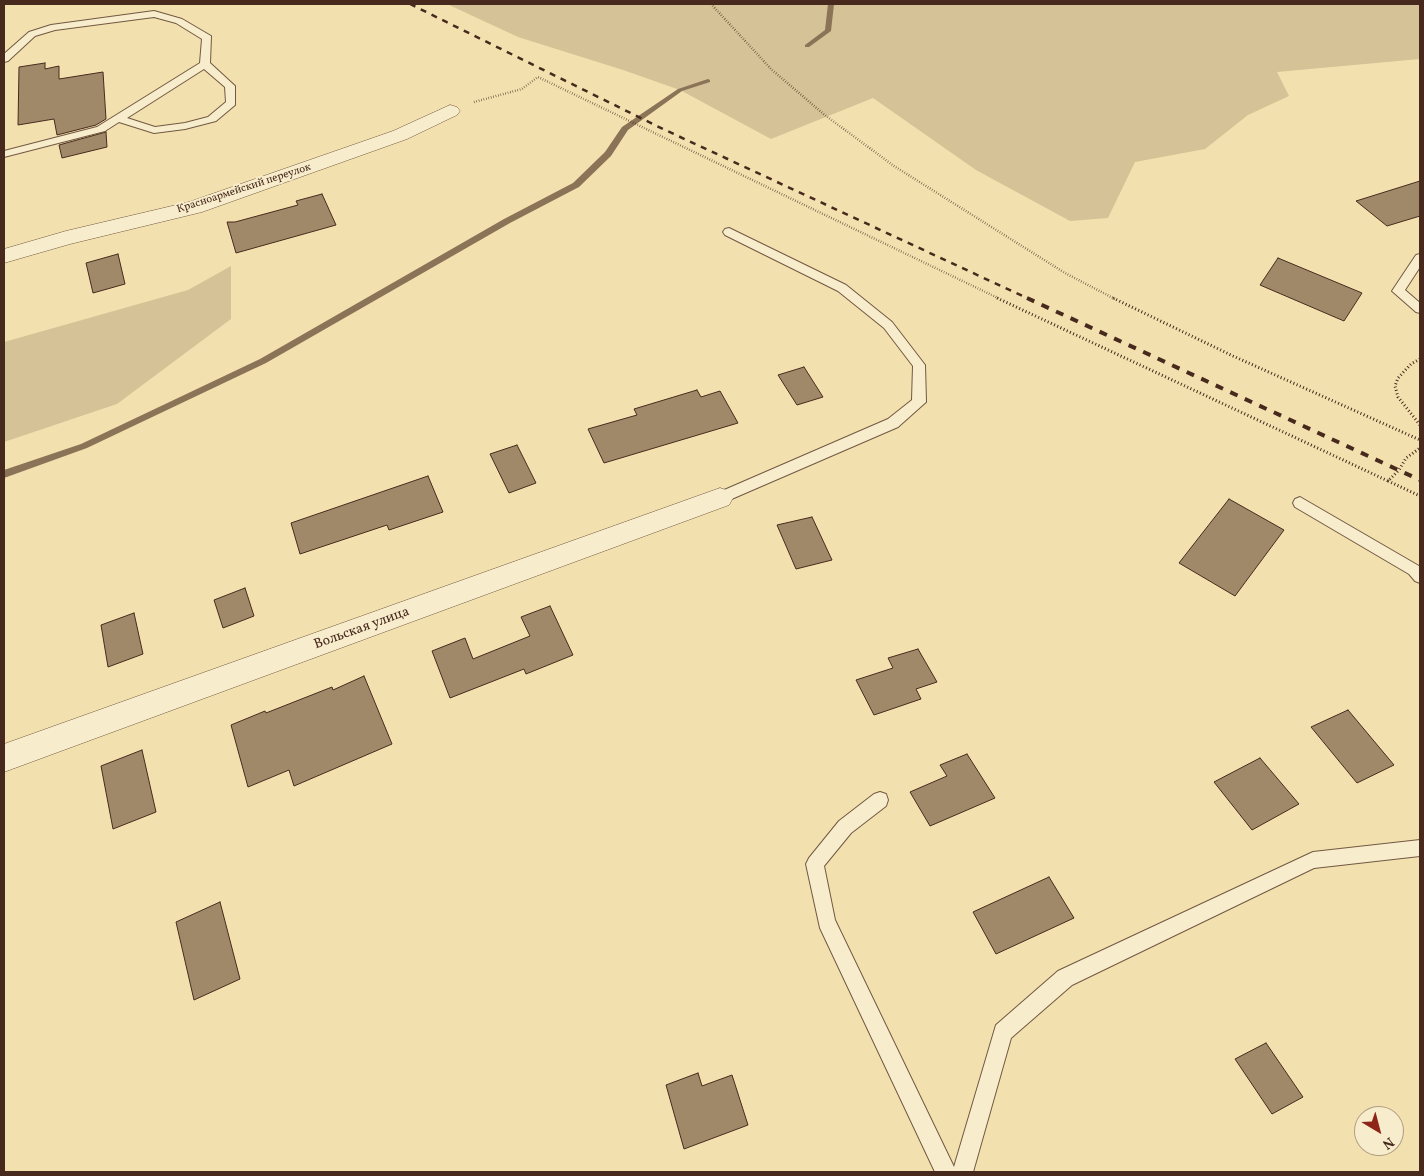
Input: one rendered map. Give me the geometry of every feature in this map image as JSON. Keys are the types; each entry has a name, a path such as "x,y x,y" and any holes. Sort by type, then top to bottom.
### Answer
{"street":[{"name":"Красноармейский переулок","path":"4,256 66,238 195,207 400,135 450,111"},
{"name":"Вольская улица","path":"4,758 720,498"}],"lane":[{"path":"4,59 32,34 54,27 154,14 180,21 207,38 205,64"},
{"path":"4,154 101,129 120,119 205,64"},
{"path":"120,119 154,130 185,126 212,119 230,103 230,86 205,64"},
{"path":"720,498 893,423 919,402 919,365 888,325 842,288 729,232"},
{"path":"1420,258 1398,291 1420,309"},
{"path":"1300,503 1414,570 1420,577"},
{"path":"880,800 845,827 815,864 826,922 946,1172"},
{"path":"963,1172 1002,1032 1065,978 1313,860 1420,848"}],"path":[{"path":"711,4 772,70 826,116 894,166 976,219 1065,273 1145,314 1233,356 1420,440"},
{"path":"450,111 477,100 522,89 538,77 953,278 1420,496"},
{"path":"1420,359 1411,364 1398,378 1395,386 1398,397 1420,425"},
{"path":"1388,481 1399,470 1406,458 1420,448"}],"shaded area":[{"path":"447,4 1420,4 1420,59 1277,72 1289,96 1248,115 1205,149 1135,162 1108,218 1070,221 976,170 873,98 771,139 680,90 518,37"},
{"path":"231,266 231,319 117,404 4,442 4,342 188,290"}],"building":[{"path":"45,63 45,69 59,66 59,79 103,72 106,119 96,125 57,135 54,119 18,125 19,67"},
{"path":"106,132 107,147 62,158 59,145"},
{"path":"1420,181 1420,216 1387,226 1356,201"},
{"path":"322,194 336,225 236,253 227,222 235,222 298,205 296,201"},
{"path":"118,254 125,284 93,293 86,263"},
{"path":"1278,258 1362,293 1344,321 1260,285"},
{"path":"804,367 823,397 797,405 778,375"},
{"path":"697,390 701,397 720,391 738,423 604,463 588,429 637,415 634,409"},
{"path":"517,445 536,483 509,493 490,454"},
{"path":"428,476 443,512 389,530 387,525 300,554 291,523"},
{"path":"1229,499 1284,530 1235,596 1179,563"},
{"path":"812,517 832,560 796,569 777,525"},
{"path":"245,588 254,616 223,628 214,600"},
{"path":"550,606 573,655 526,674 524,669 450,698 432,651 465,638 473,659 530,636 521,617"},
{"path":"134,613 143,654 108,667 101,625"},
{"path":"918,649 937,682 916,689 921,699 874,715 856,680 893,668 888,658"},
{"path":"364,676 392,744 294,786 289,770 248,787 231,725 332,687 333,690"},
{"path":"1348,710 1394,765 1357,783 1311,727"},
{"path":"142,750 156,812 113,829 101,766"},
{"path":"967,754 995,798 930,826 910,792 947,776 940,765"},
{"path":"1260,758 1299,804 1252,830 1214,782"},
{"path":"1049,877 1074,918 996,954 973,912"},
{"path":"220,902 240,979 194,1000 176,922"},
{"path":"1266,1043 1303,1097 1272,1114 1235,1059"},
{"path":"698,1073 702,1086 732,1075 748,1125 684,1149 666,1085"}],"waterway":[{"path":"807,46 828,31 831,4"},
{"path":"4,474 84,446 263,361 507,221 576,185 608,154 625,129 680,90 708,81"}],"railway":[{"path":"410,4 663,129 1029,299"},
{"path":"1027,298 1420,480"}]}
